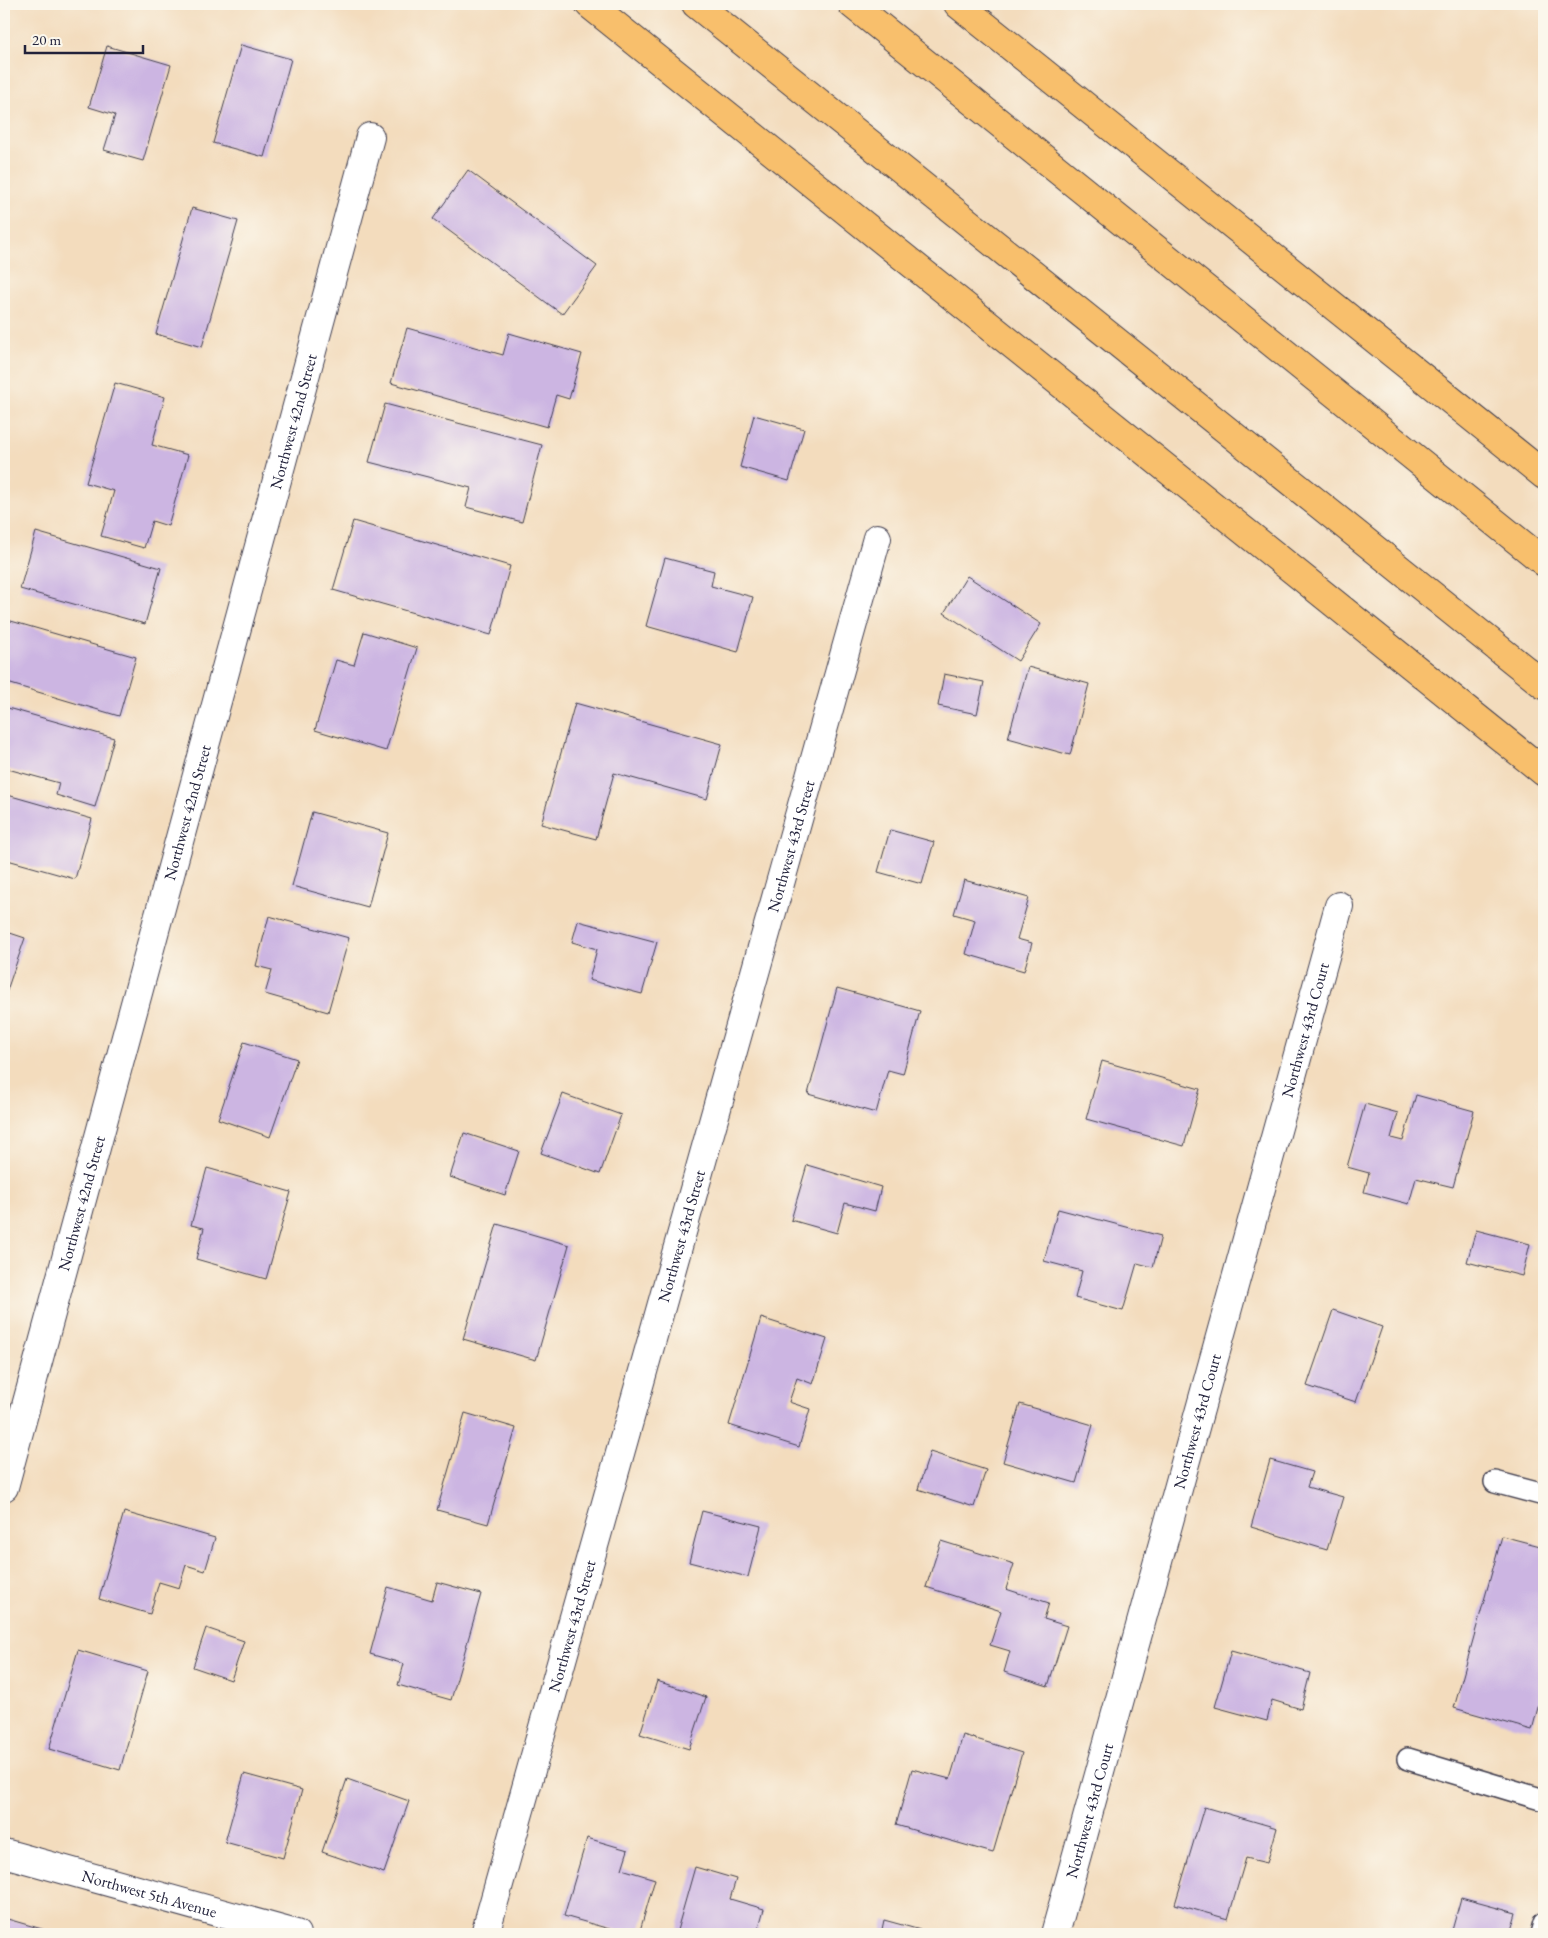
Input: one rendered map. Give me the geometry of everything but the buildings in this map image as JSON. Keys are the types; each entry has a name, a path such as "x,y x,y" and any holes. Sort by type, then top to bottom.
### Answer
{"highway":[{"path":"589,4 1544,772"},
{"path":"696,4 1544,685"},
{"path":"852,4 1544,562"},
{"path":"958,4 1544,475"}],"street":[{"name":"Northwest 42nd Street","path":"4,1487 370,137"},
{"name":"Northwest 43rd Street","path":"485,1934 877,538"},
{"name":"Northwest 43rd Court","path":"1055,1934 1339,906"},
{"name":"Northwest 5th Avenue","path":"4,1853 296,1934"}],"lane":[{"path":"1496,1482 1544,1495"},
{"path":"1408,1759 1544,1800"},
{"path":"1541,1934 1544,1923"}]}
